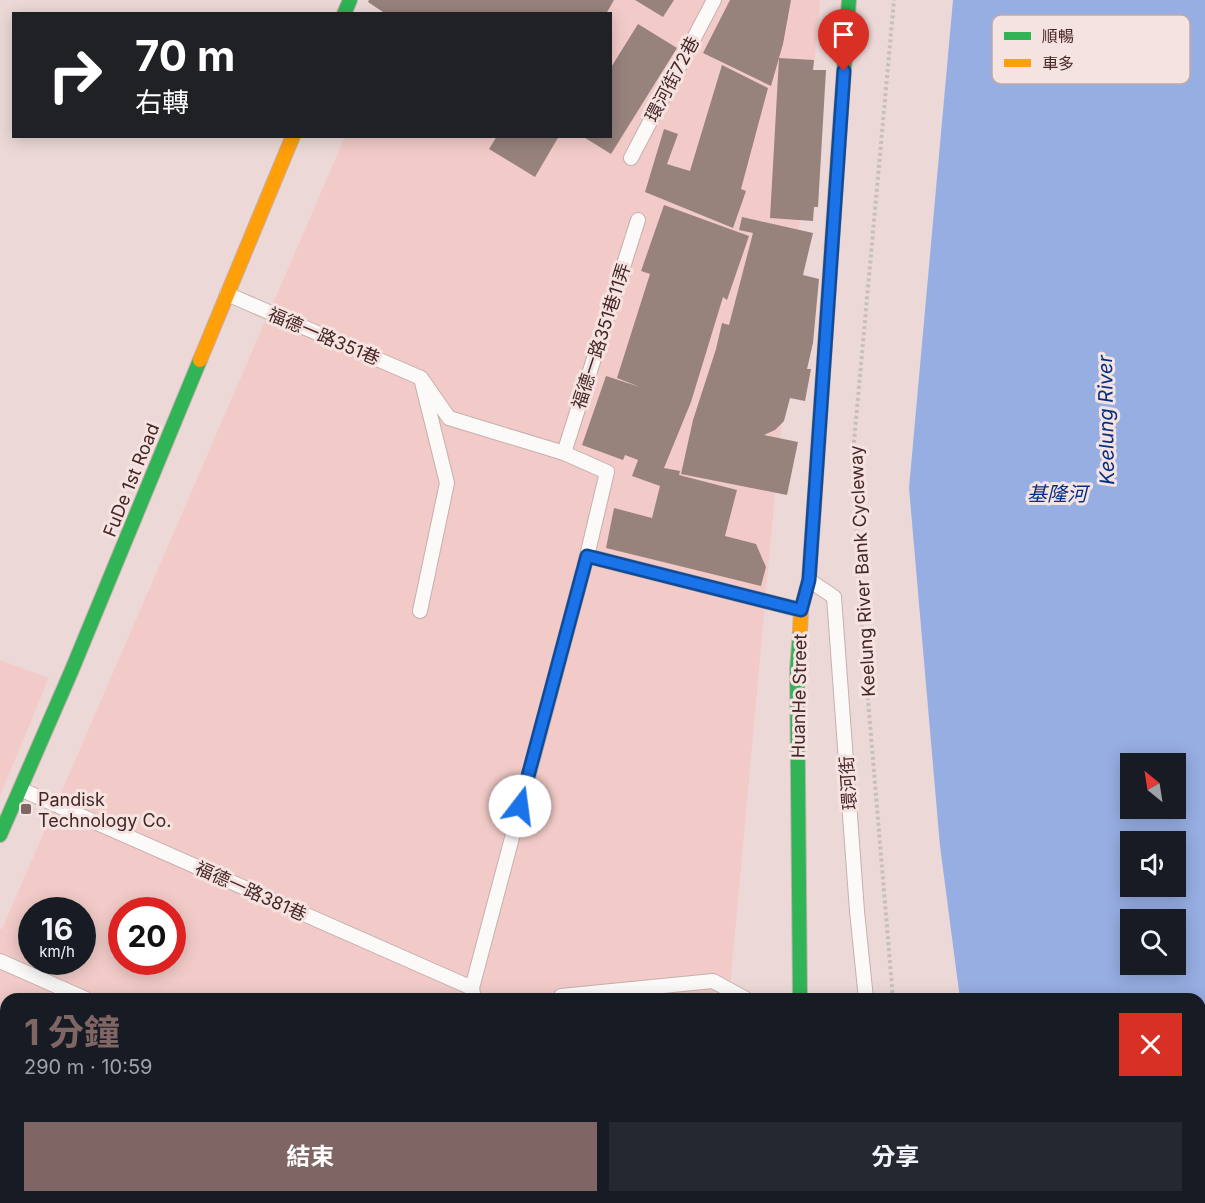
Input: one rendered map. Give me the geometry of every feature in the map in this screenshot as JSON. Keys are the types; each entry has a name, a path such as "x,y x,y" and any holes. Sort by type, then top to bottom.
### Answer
{"street":[{"name":"HuanHe Street","path":"800,993 797,670 801,610 809,580 849,0"},
{"name":"FuDe 1st Road","path":"0,836 71,672 292,138"}],"lane":[{"name":"環河街72巷","path":"631,158 714,0"},
{"name":"福德一路351巷11弄","path":"564,453 638,220"},
{"name":"福德一路351巷","path":"227,294 421,378"},
{"path":"421,378 449,418 564,453 607,472 473,993"},
{"path":"420,611 447,483 421,378"},
{"path":"587,556 801,610"},
{"name":"環河街","path":"809,580 834,597 857,911 865,993"},
{"name":"福德一路381巷","path":"20,789 473,993"},
{"path":"0,961 72,993"},
{"path":"591,993 713,981 735,993"}],"path":[{"name":"Keelung River Bank Cycleway","path":"892,993 862,628 852,464 894,0"}],"shaded area":[{"path":"404,0 820,0 730,993 0,993 0,929 2,929 345,138 612,138 612,12 398,12"},
{"path":"0,660 49,678 0,796"}],"water":[{"name":"基隆河","path":"953,0 1205,0 1205,993 959,993 940,846 909,488"}],"building":[{"path":"369,0 614,0 607,12 383,12 368,2"},
{"path":"635,0 674,0 663,17"},
{"path":"730,0 791,0 783,44 771,86 703,53"},
{"path":"638,24 677,48 611,154 585,138 612,138 612,66"},
{"path":"779,58 814,60 813,70 826,70 818,207 814,207 813,221 770,218"},
{"path":"722,65 768,88 741,189 746,191 733,228 645,192 664,129 678,134 667,164 690,171"},
{"path":"496,138 558,138 535,177 489,149"},
{"path":"664,205 749,236 727,300 723,297 691,402 664,468 680,471 679,475 737,490 725,536 756,544 766,567 761,586 606,548 614,508 652,518 660,486 632,476 638,460 625,455 623,460 582,445 606,376 640,387 617,378 650,274 641,271"},
{"path":"742,217 813,233 803,275 819,279 813,343 807,369 811,369 805,401 790,398 784,421 775,430 764,435 798,442 787,495 681,474 693,420 722,323 729,325 753,233 739,230"}],"traffic: fast":[{"path":"345,12 350,0"},
{"path":"840,126 849,0"},
{"path":"0,835 71,672 200,360"},
{"path":"800,631 797,670 800,993"}],"traffic: slow":[{"path":"800,631 801,610 809,580 840,126"},
{"path":"200,360 292,138"}],"place":[{"name":"Pandisk Technology Co.","path":"26,809"}],"route":[{"path":"520,806 587,556 801,610 809,580 844,71"}],"water label":[{"name":"Keelung River","path":"1106,420"}]}
